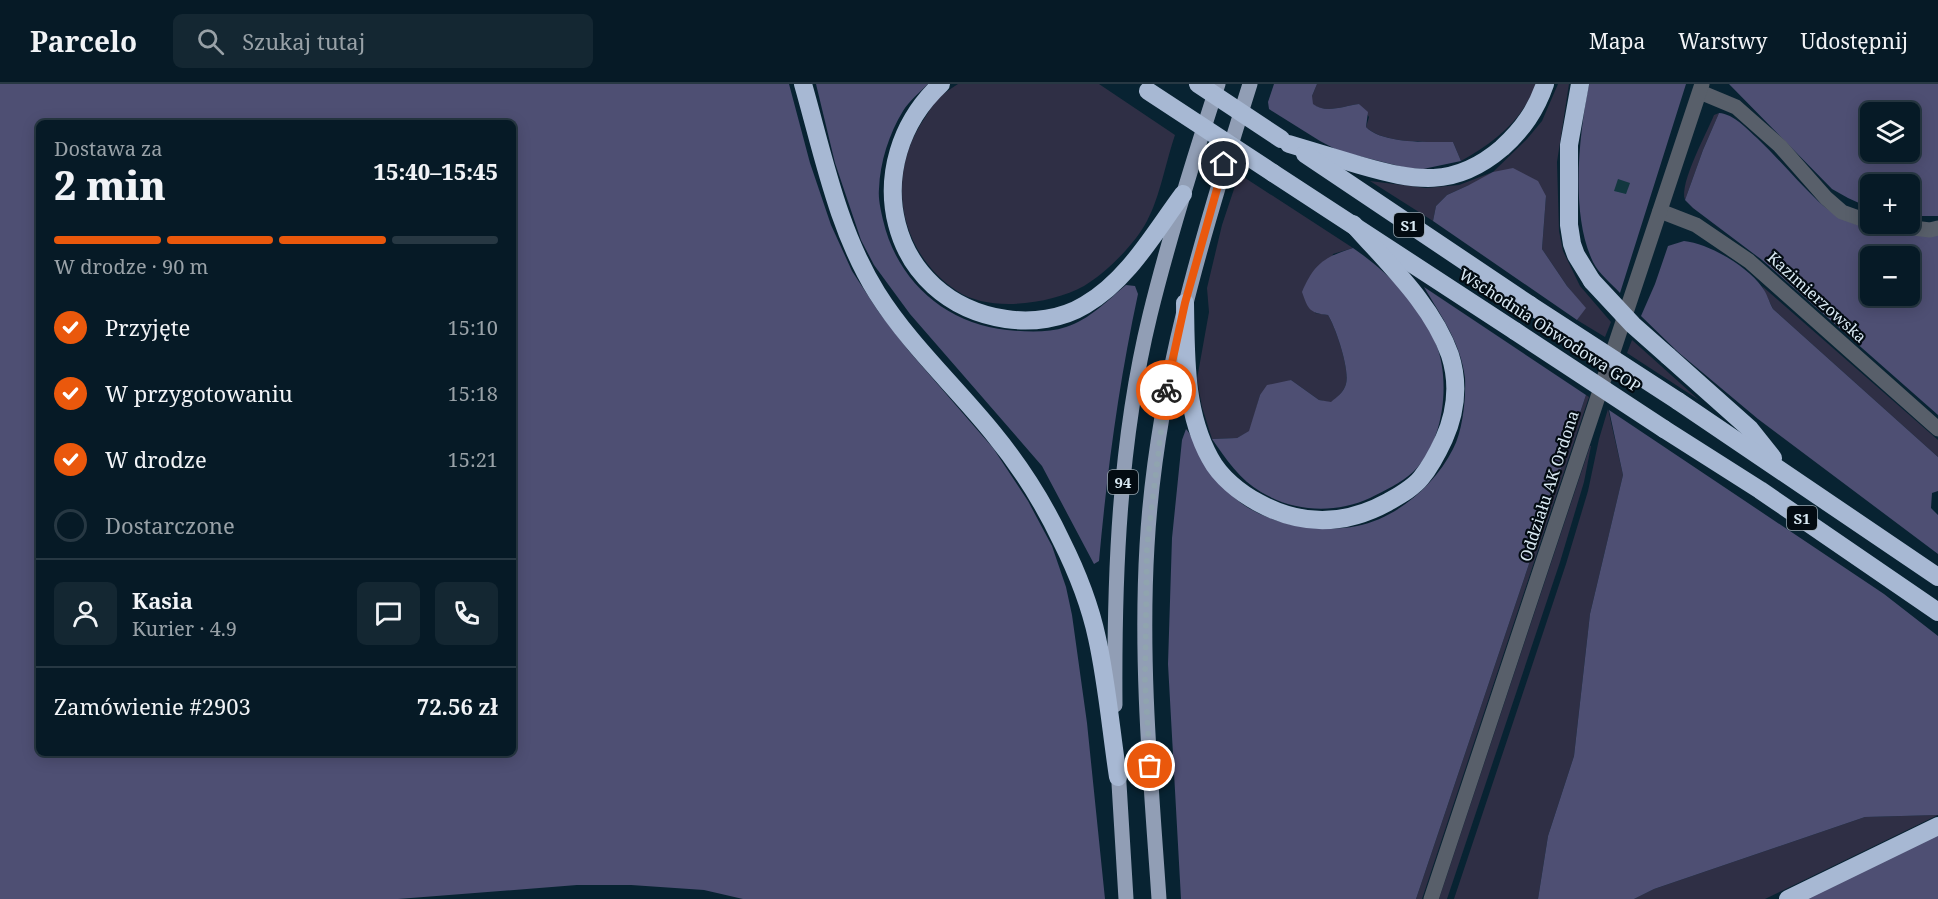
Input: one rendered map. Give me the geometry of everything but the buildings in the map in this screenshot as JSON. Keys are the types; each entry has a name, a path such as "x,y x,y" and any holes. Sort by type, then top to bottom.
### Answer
{"highway":[{"path":"803,84 839,208 854,247 877,292 912,340 993,433 1022,471 1062,541 1086,600 1097,637 1118,777"},
{"path":"941,84 914,114 899,146 892,186 894,211 906,248 916,266 947,297 976,312 1017,321 1034,321 1071,313 1086,305 1120,279 1183,194"},
{"name":"Wschodnia Obwodowa GOP","path":"1198,84 1678,401 1938,577"},
{"path":"1285,141 1388,174 1420,179 1445,177 1471,168 1493,155 1513,138 1527,122 1539,102 1545,84"},
{"path":"1580,84 1569,145 1569,225 1576,255 1592,281 1633,325 1750,429 1783,471"},
{"name":"Wschodnia Obwodowa GOP","path":"1143,87 1760,490 1938,612"},
{"path":"1185,303 1187,378 1193,413 1210,459 1224,477 1246,496 1268,508 1305,519 1332,521 1357,516 1381,506 1421,478 1437,452 1453,412 1456,395 1455,375 1450,354 1437,328 1413,291 1353,224"},
{"path":"1788,899 1938,826"}],"main road":[{"name":"94","path":"1126,899 1115,707 1115,577 1122,492 1133,403 1149,317 1183,194 1218,84"},
{"name":"94","path":"1159,899 1146,700 1147,546 1165,392 1185,303 1218,184 1250,84"}],"street":[{"name":"Oddziału AK Ordona","path":"1431,899 1701,88"},
{"path":"1701,88 1736,107 1780,146 1826,198 1842,212 1860,218"},
{"name":"Kazimierzowska","path":"1660,211 1696,225 1749,261 1938,429"},
{"path":"1920,229 1938,228"}],"shaded area":[{"path":"0,84 789,84 810,163 831,225 852,271 878,311 908,350 993,448 1028,501 1052,546 1066,587 1072,615 1087,723 1105,899 743,899 704,890 631,885 577,885 398,899 0,899"},
{"path":"816,84 928,84 905,107 893,129 883,159 879,197 890,242 900,262 927,296 945,309 985,326 1037,332 1066,327 1083,320 1126,285 1135,286 1138,294 1114,427 1099,561 1094,564 1042,466 910,314 874,265 861,240 835,163"},
{"path":"958,84 1099,84 1175,135 1156,201 1142,230 1119,257 1084,286 1038,301 1003,304 986,302 957,291 937,274 921,255 910,233 904,210 902,186 905,162 913,139 932,106 942,95"},
{"path":"1274,84 1317,84 1312,96 1313,104 1318,107 1335,108 1359,104 1368,112 1366,127 1373,133 1407,141 1453,142 1461,161 1423,169 1407,168 1339,151 1269,109 1268,102"},
{"path":"1317,84 1536,84 1515,120 1496,138 1461,161 1453,142 1407,141 1374,133 1366,127 1369,117 1359,104 1335,109 1317,107 1312,104 1312,96"},
{"path":"1558,84 1569,84 1557,162 1559,231 1563,251 1580,286 1611,322 1605,337 1577,320 1585,308 1542,249 1546,196 1469,185 1447,195 1436,206 1433,221 1370,181 1426,188 1459,185 1493,172 1542,121"},
{"path":"1589,84 1686,84 1620,293 1595,266 1581,221 1580,150"},
{"path":"1729,84 1938,84 1938,216 1920,216 1920,174 1860,174 1860,203 1832,189"},
{"path":"1719,113 1685,200 1684,192 1690,170 1714,115"},
{"path":"1719,113 1745,126 1818,201 1830,211 1860,226 1860,234 1938,235 1938,415 1762,260 1685,200"},
{"path":"1513,168 1538,181 1546,196 1542,249 1567,286 1586,308 1577,320 1433,221 1436,206 1447,195 1493,172"},
{"path":"1239,174 1353,248 1333,254 1315,313 1328,315 1331,321 1342,349 1347,378 1344,390 1332,403 1319,400 1291,380 1260,395 1250,431 1237,438 1212,439 1202,407 1197,379 1209,312 1207,288 1222,225"},
{"path":"1684,241 1716,251 1747,271 1764,289 1773,309 1938,457 1938,491 1932,493 1931,508 1938,515 1938,554 1758,419 1678,352 1641,316 1668,246"},
{"path":"1353,248 1378,267 1402,290 1430,330 1441,359 1443,376 1442,411 1438,429 1424,460 1403,480 1381,493 1343,507 1315,508 1287,504 1261,492 1246,481 1212,439 1237,438 1249,431 1260,395 1267,385 1291,380 1319,400 1331,402 1342,392 1346,384 1346,369 1335,329 1328,315 1310,309 1302,292 1321,263 1327,258"},
{"path":"1762,286 1938,440 1938,457 1773,309"},
{"path":"1424,287 1586,395 1416,899 1181,899 1168,664 1172,538 1182,440 1186,429 1202,458 1232,495 1249,509 1273,519 1305,527 1342,528 1372,522 1400,508 1436,475 1453,449 1464,404 1465,378 1455,341"},
{"path":"1632,340 1699,400 1627,353"},
{"path":"1586,395 1589,397 1422,899 1416,899"},
{"path":"1608,409 1623,475 1590,614 1574,756 1548,836 1538,899 1454,899 1566,564 1588,491"},
{"path":"1609,410 1884,594 1938,636 1938,815 1865,817 1654,889 1634,899 1538,899 1548,836 1574,756 1590,614 1623,475"},
{"path":"1590,446 1584,482 1560,562 1447,899 1439,899"},
{"path":"1938,815 1765,899 1634,899 1654,889 1865,817"},
{"path":"1938,835 1938,899 1805,899"}],"way so far":[{"path":"1150,766 1145,681 1147,546 1156,455 1166,390"}],"route":[{"path":"1166,390 1185,303 1224,164"}]}
